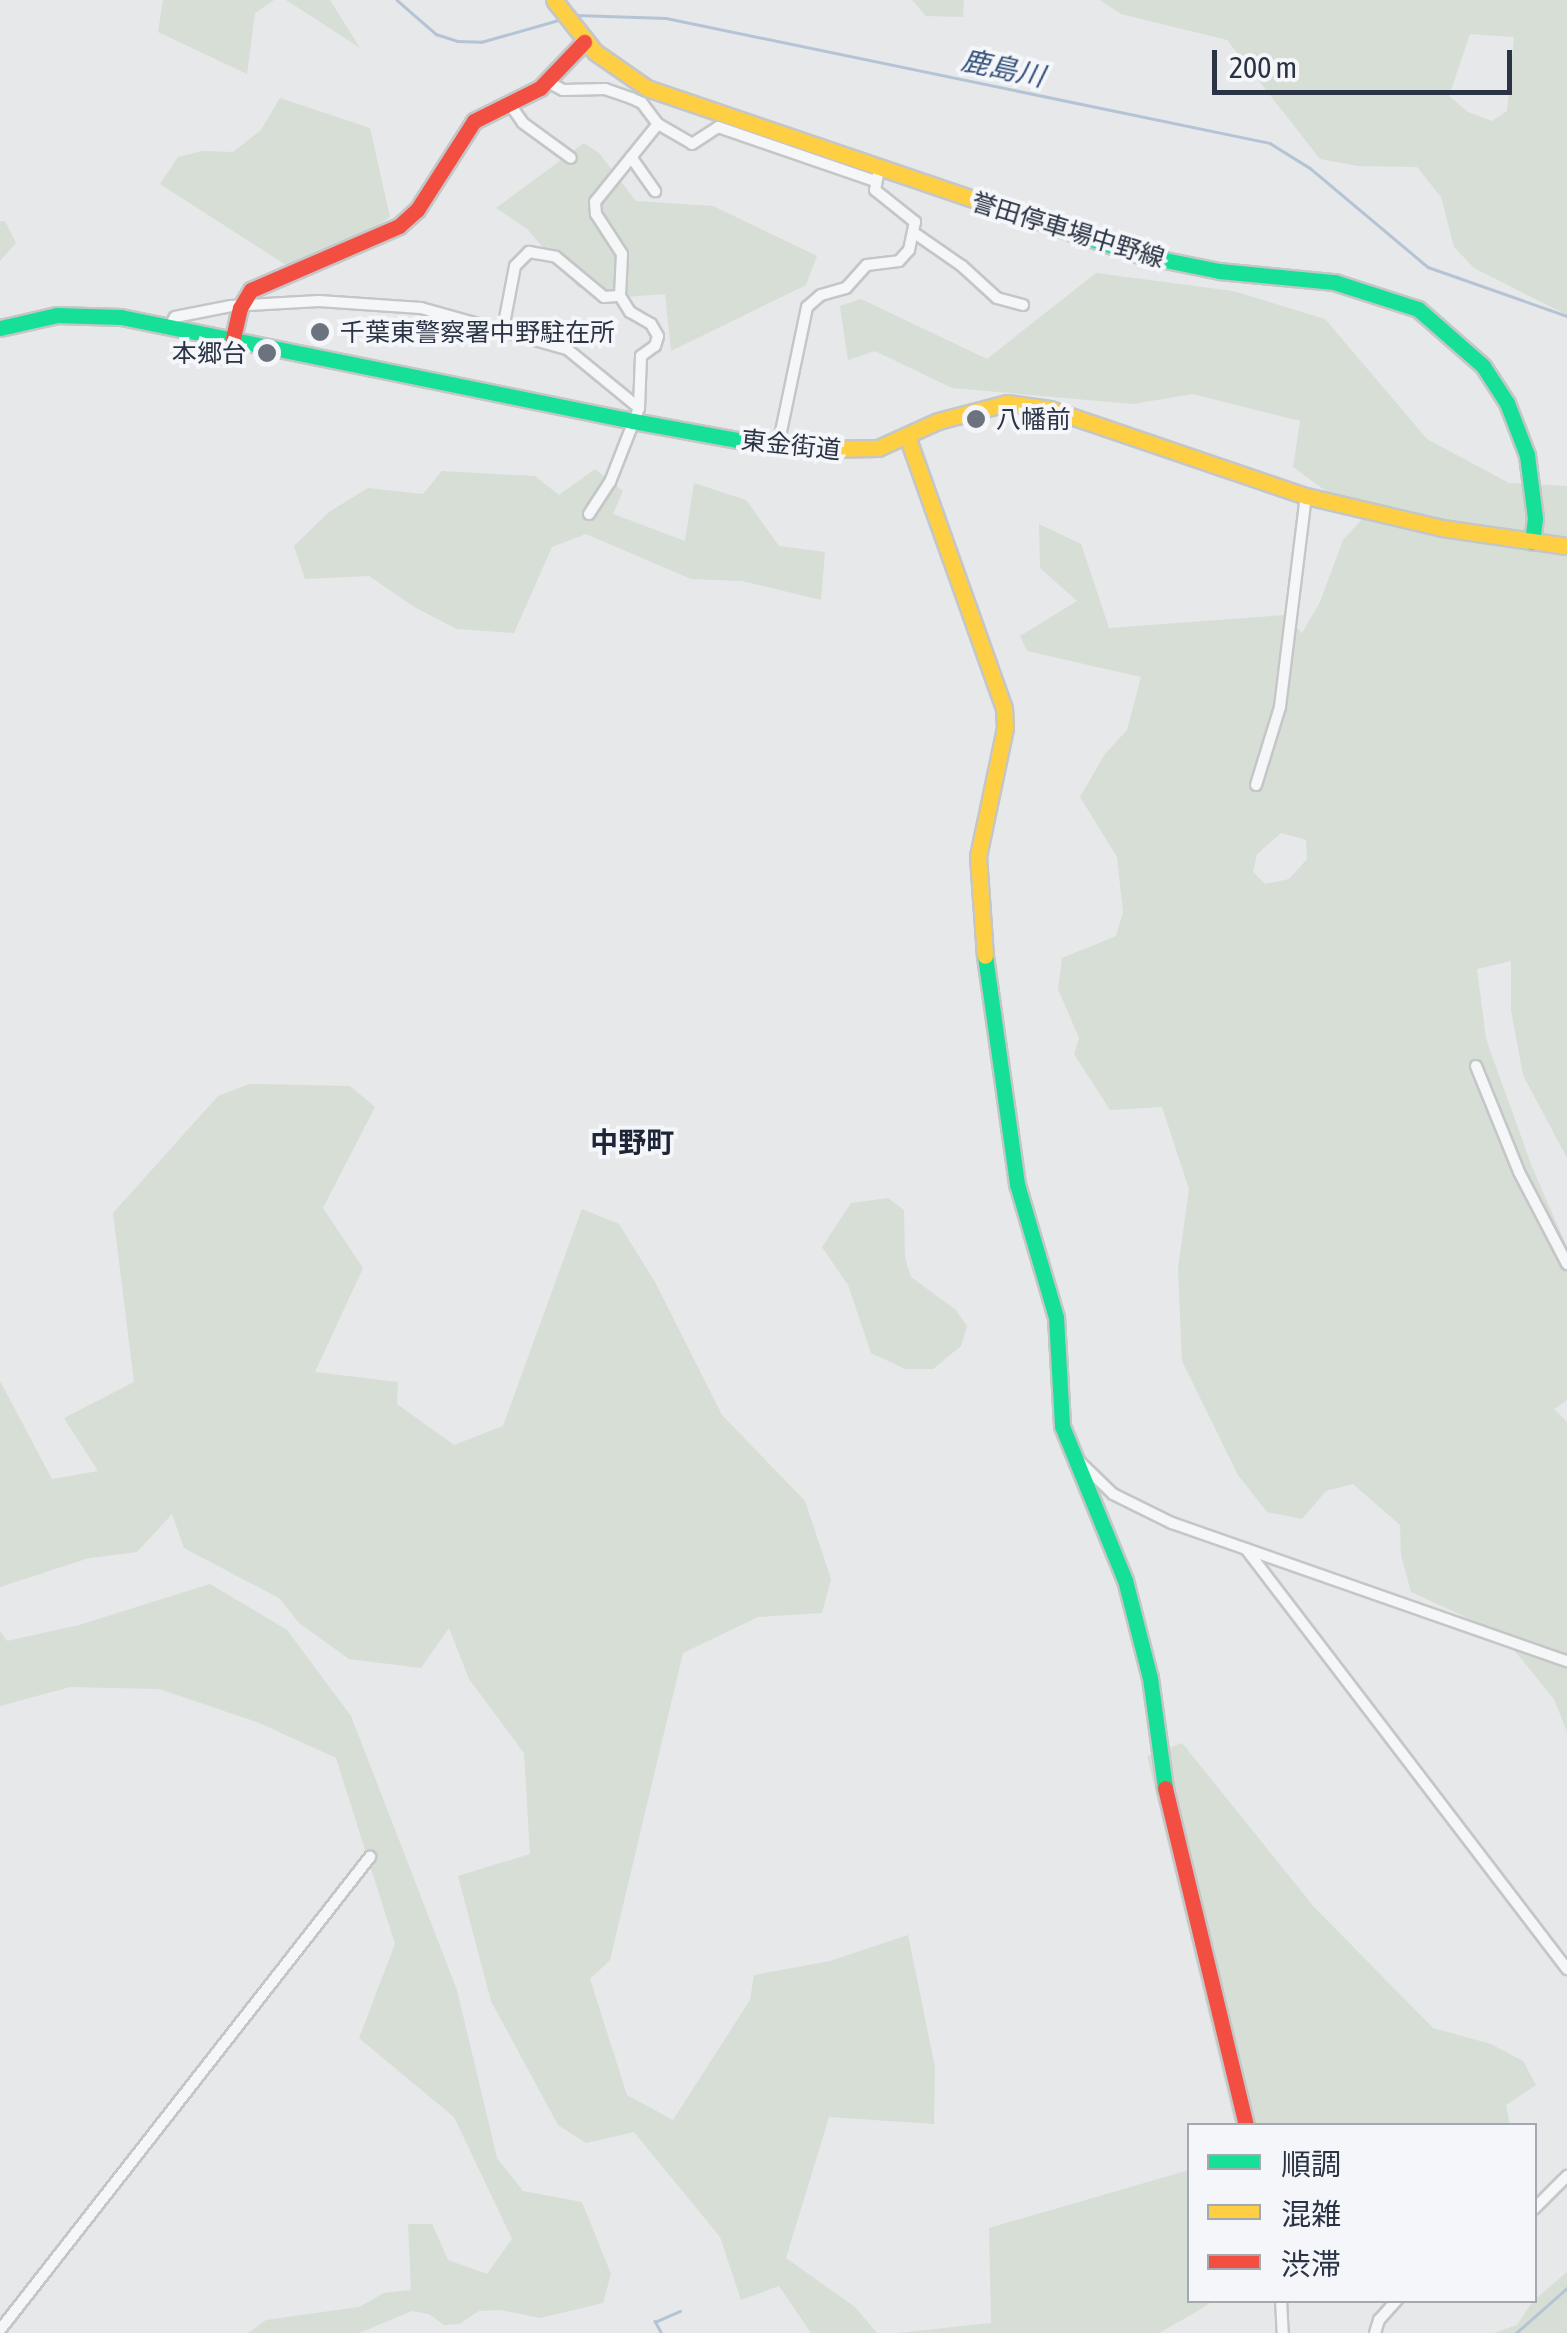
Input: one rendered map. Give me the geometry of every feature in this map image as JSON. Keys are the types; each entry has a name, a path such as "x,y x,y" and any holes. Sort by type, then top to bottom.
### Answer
{"main road":[{"name":"誉田停車場中野線","path":"562,13 584,42 645,95 877,175 1140,256 1218,271 1306,278 1374,292 1418,309 1454,336 1484,366 1507,404 1527,455 1534,511 1532,542"},
{"path":"233,338 240,308 260,283 387,232 408,219 474,121 548,82 584,42"},
{"name":"東金街道","path":"0,328 29,319 85,314 170,326 778,446 850,452 878,448 962,413 1006,403 1050,409 1306,496 1442,528 1567,546"},
{"path":"907,436 1004,708 1004,728 978,856 979,909 1017,1184 1056,1317 1057,1400 1072,1454 1117,1554 1142,1645 1166,1792 1245,2123"}],"street":[{"path":"548,82 564,90 645,95 658,124 692,144 718,128 877,175 882,200 915,222 909,250 899,261 867,265 846,288 821,295 808,307 778,446"},
{"path":"509,103 524,123 571,158"},
{"path":"589,514 610,482 636,415 641,356 655,346 658,336 651,324 630,312 620,296 622,254 594,207 658,124"},
{"path":"630,158 655,191"},
{"path":"913,232 934,251 962,266 997,298 1023,306"},
{"path":"502,330 515,266 529,252 556,258 604,297 620,296"},
{"path":"170,326 176,317 240,308 318,301 400,305 568,349 636,415"},
{"path":"1256,786 1280,707 1306,496"},
{"path":"1476,1066 1519,1172 1567,1264"},
{"path":"1072,1454 1113,1494 1172,1523 1567,1661"},
{"path":"1246,1548 1567,1969"},
{"path":"0,2330 370,1857"},
{"path":"1537,2206 1567,2176"},
{"path":"1280,2303 1283,2333"},
{"path":"1375,2333 1379,2320 1393,2303"}],"shaded area":[{"path":"163,0 274,0 255,13 247,74 158,32"},
{"path":"286,0 330,0 360,48 317,20"},
{"path":"912,0 964,0 963,17 926,16"},
{"path":"1100,0 1567,0 1567,315 1474,268 1454,247 1441,197 1417,167 1358,166 1320,159 1227,40 1121,14","holes":["1470,34 1514,37 1507,111 1492,121 1468,112 1449,96"]},
{"path":"280,98 370,128 390,217 303,276 160,184 178,157 203,151 233,152 261,130"},
{"path":"584,143 599,153 636,201 713,206 817,256 806,285 671,351 665,294 613,298 578,287 527,229 496,208"},
{"path":"0,221 5,221 16,243 0,261"},
{"path":"1096,273 1233,291 1325,319 1427,439 1509,483 1567,486 1567,1158 1523,1075 1511,1010 1511,961 1477,969 1486,1039 1532,1167 1567,1247 1567,1400 1554,1409 1567,1422 1567,1732 1554,1699 1500,1633 1411,1592 1401,1555 1400,1525 1353,1484 1326,1491 1302,1519 1267,1512 1238,1475 1182,1361 1178,1268 1189,1189 1162,1107 1110,1110 1074,1054 1079,1038 1058,989 1062,958 1116,936 1123,912 1117,857 1080,797 1105,754 1127,730 1141,677 1027,651 1020,636 1077,601 1040,568 1039,524 1081,544 1109,628 1285,615 1302,633 1320,602 1343,540 1363,518 1293,467 1300,421 1193,394 1133,404 952,388 875,351 848,360 840,306 861,299 987,359","holes":["1281,833 1306,840 1307,859 1289,879 1265,884 1253,872 1257,854"]},
{"path":"595,469 623,491 613,514 685,541 694,483 746,500 779,546 825,552 821,600 742,581 691,579 586,534 552,547 514,633 457,629 416,608 369,576 305,579 294,546 329,512 368,488 423,494 442,471 535,476 559,495"},
{"path":"249,1084 350,1086 375,1107 323,1208 363,1268 315,1372 398,1382 397,1404 454,1445 503,1426 582,1209 619,1224 655,1282 722,1415 805,1501 831,1579 822,1613 758,1617 683,1653 610,1960 590,1979 627,2095 673,2120 750,2000 754,1975 830,1961 908,1935 935,2067 934,2124 829,2117 786,2258 855,2307 877,2333 811,2333 779,2286 741,2300 720,2237 634,2132 586,2143 558,2125 491,2001 458,1876 530,1854 524,1753 469,1679 449,1628 421,1668 349,1659 299,1623 279,1598 184,1548 172,1514 137,1552 89,1558 0,1587 0,1381 52,1479 98,1471 64,1418 134,1382 113,1213 218,1096"},
{"path":"888,1198 904,1210 905,1258 911,1277 956,1310 967,1326 961,1346 933,1369 905,1369 871,1353 848,1285 822,1247 851,1203"},
{"path":"210,1584 287,1630 351,1716 457,1990 497,2158 523,2191 582,2202 611,2274 603,2303 540,2318 500,2310 479,2311 459,2324 444,2325 429,2314 412,2311 359,2333 248,2333 266,2320 359,2307 384,2293 411,2290 408,2224 432,2224 448,2260 487,2274 512,2239 454,2117 359,2038 395,1944 336,1758 257,1722 159,1689 70,1687 0,1706 0,1631 7,1641 79,1625"},
{"path":"1182,1743 1314,1907 1433,2028 1491,2044 1523,2061 1536,2085 1506,2105 1510,2123 1235,2123 1147,1756"},
{"path":"1187,2171 1187,2303 1210,2303 1159,2333 898,2333 991,2323 989,2228"},
{"path":"1567,2272 1567,2333 1494,2333 1517,2325 1532,2303 1537,2303 1537,2298"}],"waterway":[{"name":"鹿島川","path":"397,0 436,34 457,41 481,42 559,20"},
{"name":"鹿島川","path":"576,15 666,18 1270,143 1310,168 1428,267 1567,316"},
{"path":"1516,2333 1567,2288"},
{"path":"661,2333 655,2322 680,2311"}],"traffic: fast":[{"path":"1073,233 1140,255 1219,271 1334,282 1418,309 1483,366 1507,403 1527,455 1535,518 1532,542"},
{"path":"0,328 57,315 121,317 633,421 760,444 819,449"},
{"path":"985,956 1017,1184 1056,1317 1062,1426 1125,1580 1150,1678 1165,1788"}],"traffic: slow":[{"path":"554,0 595,52 647,88 1073,233"},
{"path":"819,449 878,448 938,421 1007,403 1050,409 1306,496 1442,528 1567,546"},
{"path":"907,436 1004,708 1005,728 978,856 985,956"}],"traffic: jam":[{"path":"233,338 240,308 251,290 399,226 417,210 474,121 540,88 584,42"},
{"path":"1165,1788 1245,2123"}],"place":[{"name":"千葉東警察署中野駐在所","path":"320,332"},
{"name":"本郷台","path":"267,353"},
{"name":"八幡前","path":"976,419"}],"district":[{"name":"中野町","path":"632,1142"}]}
